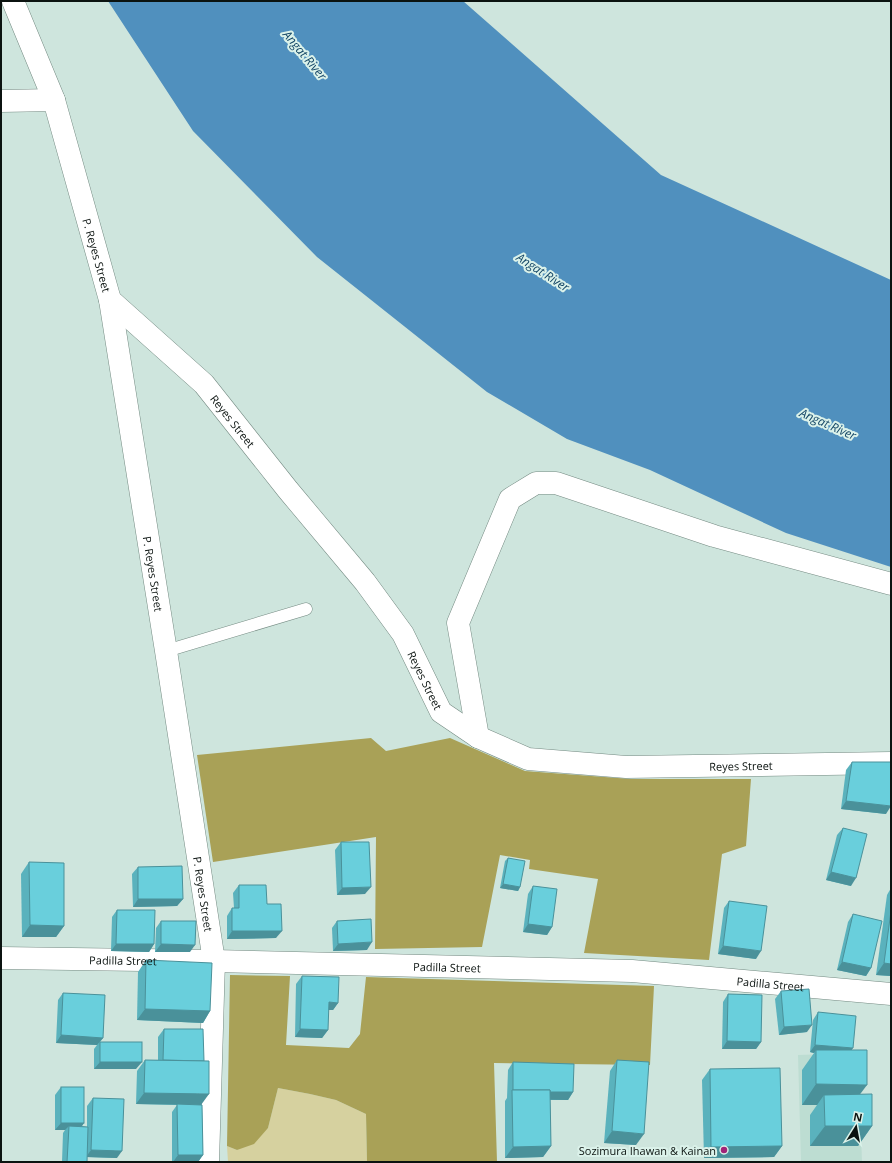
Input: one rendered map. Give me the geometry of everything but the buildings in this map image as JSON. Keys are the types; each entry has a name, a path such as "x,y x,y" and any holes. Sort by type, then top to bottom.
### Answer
{"street":[{"name":"P. Reyes Street","path":"13,1 54,100 110,300 214,961 208,1162"},
{"path":"1,101 54,100"},
{"name":"Reyes Street","path":"110,300 204,384 288,490 370,588 403,634 441,712 478,737 528,759 626,767 891,763"},
{"path":"478,737 458,623 510,499 536,483 556,483 714,536 891,584"},
{"name":"Padilla Street","path":"1,958 214,961 632,971 891,994"}],"lane":[{"path":"166,652 306,609"}],"shaded area":[{"path":"371,738 386,751 450,738 525,771 631,779 751,779 746,846 722,854 709,960 584,953 598,879 529,869 530,860 500,855 482,947 375,949 376,837 213,862 197,755"},
{"path":"230,975 290,976 286,1045 349,1048 360,1034 366,977 654,986 650,1065 494,1063 497,1162 367,1162 366,1114 336,1100 278,1088 268,1128 254,1144 237,1150 227,1146"},
{"path":"858,1053 862,1162 801,1162 798,1055"},
{"path":"278,1088 336,1100 366,1114 367,1162 228,1162 227,1146 237,1150 268,1128"}],"water":[{"name":"Angat River","path":"108,1 463,1 661,175 891,280 891,567 786,533 650,470 567,439 487,392 317,257 193,131"}],"place":[{"name":"Sozimura Ihawan & Kainan","path":"724,1150"}]}
